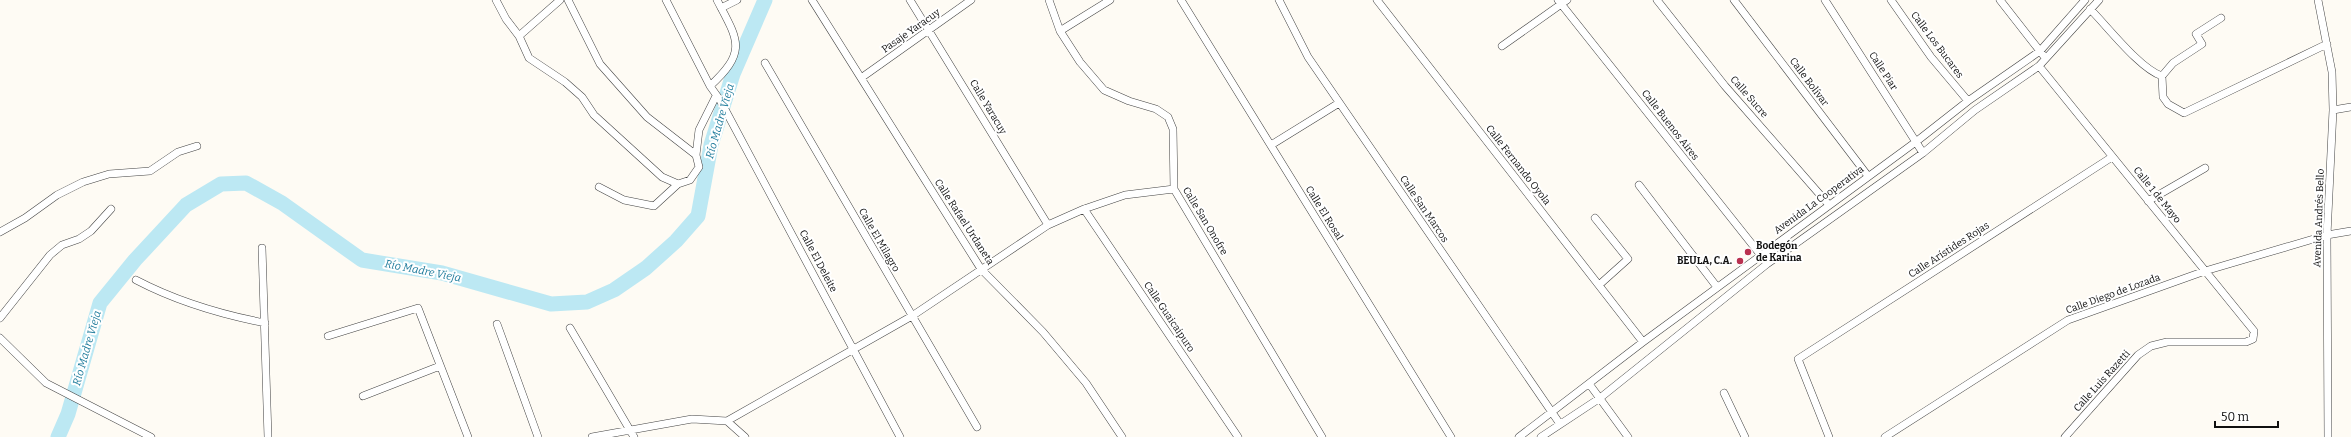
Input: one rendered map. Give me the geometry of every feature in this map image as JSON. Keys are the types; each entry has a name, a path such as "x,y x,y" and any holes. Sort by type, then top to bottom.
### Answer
{"street":[{"path":"496,0 506,19 520,36 529,58 565,82 582,97 594,115 662,177 678,184"},
{"path":"520,36 560,0"},
{"path":"568,0 600,64 647,117 696,155"},
{"name":"Calle El Deleite","path":"666,0 710,86 726,112 900,437"},
{"path":"710,86 724,73 736,50 736,36 717,0"},
{"path":"721,8 737,0"},
{"name":"Calle Rafael Urdaneta","path":"812,0 981,269 1044,332 1082,377 1122,437"},
{"name":"Calle Yaracuy","path":"910,0 1048,225"},
{"name":"Pasaje Yaracuy","path":"861,78 971,0"},
{"name":"Calle San Onofre","path":"1048,0 1060,31 1080,62 1104,90 1129,101 1156,108 1168,117 1173,129 1174,190 1322,437"},
{"path":"1060,31 1110,0"},
{"name":"Calle El Rosal","path":"1181,0 1451,437"},
{"name":"Calle San Marcos","path":"1279,0 1308,57 1560,424"},
{"name":"Calle Fernando Oyola","path":"1377,0 1643,342"},
{"name":"Calle Sucre","path":"1657,0 1725,86 1829,204"},
{"name":"Calle Bolívar","path":"1734,0 1868,176"},
{"name":"Calle Piar","path":"1825,0 1917,141 1923,153"},
{"name":"Calle Los Bucares","path":"1892,0 1931,57 1968,101"},
{"path":"2000,0 2046,58"},
{"name":"Avenida La Cooperativa","path":"1519,437 1590,385 1643,342 1829,204 1917,141 1968,101 2040,52 2085,0"},
{"path":"1541,437 1600,398 1766,264 1923,153 1975,110 2039,66 2099,0"},
{"name":"Avenida Andrés Bello","path":"2318,0 2332,72 2333,110 2327,235 2328,437"},
{"path":"1502,46 1562,1"},
{"name":"Calle Buenos Aires","path":"1562,1 1761,255 1766,264"},
{"path":"2090,9 2140,62 2153,73 2162,76"},
{"path":"2222,18 2196,34 2202,44 2173,63 2162,76 2163,97 2168,104 2184,114 2327,44"},
{"name":"Calle El Milagro","path":"765,63 978,427"},
{"name":"Calle 1 de Mayo","path":"2039,66 2254,331 2253,339"},
{"path":"599,187 624,200 654,206 678,184 688,182 696,174 699,167 696,155 699,130 718,98"},
{"path":"1271,146 1339,103"},
{"path":"2333,110 2348,107"},
{"path":"0,232 25,218 57,195 83,182 109,174 150,171 161,165 178,152 197,146"},
{"name":"Calle Arístides Rojas","path":"1830,437 1798,359 2112,157"},
{"path":"2148,201 2205,168"},
{"path":"1639,185 1717,288"},
{"path":"592,437 629,429 692,419 727,421 912,316 1048,225 1084,209 1125,195 1174,190"},
{"name":"Calle Guaicaipuro","path":"1084,209 1238,437"},
{"path":"0,318 50,255 62,244 79,239 91,231 111,210"},
{"path":"1595,218 1628,259 1599,285"},
{"name":"Calle Diego de Lozada","path":"1885,437 2068,320 2205,270 2327,235 2351,231"},
{"path":"262,248 268,437"},
{"path":"136,280 169,296 199,308 265,323"},
{"path":"328,336 418,308 468,437"},
{"path":"498,324 538,437"},
{"path":"570,328 634,437"},
{"path":"0,338 46,383 151,437"},
{"name":"Calle Luis Razetti","path":"2065,437 2138,355 2151,346 2167,342 2246,342 2253,339"},
{"path":"363,396 440,366"},
{"path":"1590,385 1628,437"},
{"path":"1724,393 1745,437"},
{"path":"727,421 745,437"}],"waterway":[{"name":"Río Madre Vieja","path":"58,437 68,414 100,303 135,260 186,205 221,184 246,183 282,203 362,260 442,273 551,304 587,302 614,290 646,268 676,241 698,216 711,145 733,74 765,0"}],"place":[{"name":"Bodegón de Karina","path":"1748,252"},
{"name":"BEULA, C.A.","path":"1740,261"}]}
